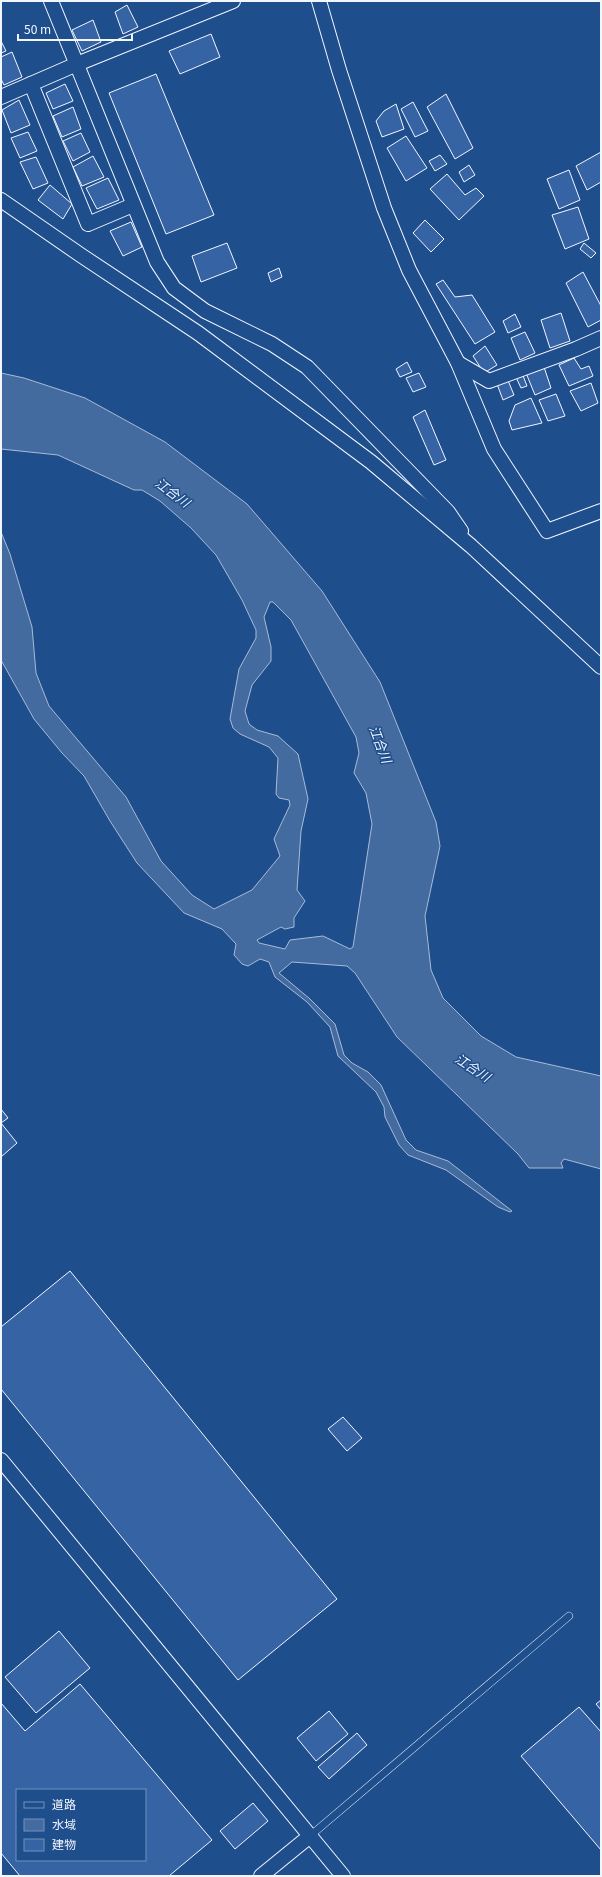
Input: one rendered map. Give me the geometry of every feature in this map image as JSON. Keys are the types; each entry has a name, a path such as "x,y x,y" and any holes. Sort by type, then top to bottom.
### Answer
{"street":[{"path":"51,1 157,262 174,288 205,311 272,344 307,367 448,512 471,546"},
{"path":"1,97 77,64 234,1"},
{"path":"320,1 339,70 384,208 409,270 458,363 494,449 547,531 601,511"},
{"path":"31,84 88,224 133,205"},
{"path":"1,200 198,333 371,462 471,546 601,667"},
{"path":"458,363 489,381 576,349 601,338"},
{"path":"1,1460 343,1876"},
{"path":"261,1876 310,1836"}],"lane":[{"path":"310,1836 569,1616"}],"water":[{"name":"江合川","path":"1,373 24,378 85,398 165,442 247,504 322,591 380,682 436,822 440,846 425,916 431,970 443,998 481,1036 516,1057 601,1076 601,1169 564,1159 561,1163 563,1168 529,1168 518,1154 397,1037 355,973 347,966 292,962 279,973 310,999 335,1024 344,1055 352,1063 368,1072 381,1085 406,1140 416,1150 448,1161 512,1211 510,1212 498,1207 446,1170 408,1155 399,1145 385,1117 384,1107 376,1092 338,1056 330,1027 307,1002 275,977 269,962 260,959 248,966 242,964 234,955 236,944 222,929 184,913 137,863 110,821 84,776 62,753 34,719 1,660 1,532 10,554 32,627 36,673 49,706 126,797 161,861 192,895 214,909 252,890 280,856 274,839 290,805 289,800 279,798 276,794 278,758 269,747 240,734 233,728 230,719 239,669 256,638 256,630 242,600 216,555 191,528 160,501 142,490 134,490 58,455 1,449","holes":["270,602 273,602 291,620 356,737 359,753 354,773 366,793 372,824 353,947 350,949 323,936 290,940 285,949 259,943 257,940 281,927 285,929 294,927 294,918 305,901 297,890 301,831 308,799 298,754 278,736 257,730 249,724 245,711 252,685 271,661 271,647 264,617"]}],"building":[{"path":"127,5 138,27 123,34 115,12"},
{"path":"93,20 101,42 82,51 72,30"},
{"path":"211,34 220,57 180,74 169,51"},
{"path":"1,41 6,51 1,53"},
{"path":"12,52 22,77 4,85 1,79 1,57"},
{"path":"156,74 214,215 166,234 109,93"},
{"path":"65,84 73,101 53,109 46,93"},
{"path":"446,94 473,148 455,159 427,107"},
{"path":"19,100 30,125 11,133 2,110"},
{"path":"413,102 428,131 415,137 401,109"},
{"path":"396,104 404,129 382,137 376,121 384,111"},
{"path":"73,107 81,129 62,137 53,116"},
{"path":"28,132 37,151 20,158 11,138"},
{"path":"81,133 90,152 73,161 63,141"},
{"path":"406,136 427,168 406,181 387,148"},
{"path":"601,152 601,182 587,190 576,166"},
{"path":"440,155 447,164 435,171 429,161"},
{"path":"93,156 104,177 82,186 73,167"},
{"path":"36,157 48,183 33,189 20,162"},
{"path":"469,165 475,175 464,182 459,172"},
{"path":"569,170 580,200 559,209 547,179"},
{"path":"447,174 465,195 476,188 484,196 459,220 430,189"},
{"path":"108,178 119,200 97,209 86,188"},
{"path":"50,185 72,204 63,219 38,200"},
{"path":"578,207 589,239 565,249 552,215"},
{"path":"425,220 444,239 431,252 413,233"},
{"path":"131,222 142,247 123,256 110,231"},
{"path":"227,243 237,268 201,282 192,256"},
{"path":"584,243 596,253 591,258 580,249"},
{"path":"279,268 282,277 271,282 268,273"},
{"path":"583,272 601,306 601,320 588,327 566,283"},
{"path":"443,280 455,297 472,295 495,332 475,344 436,284"},
{"path":"561,313 570,341 550,348 541,320"},
{"path":"515,314 521,327 508,333 503,321"},
{"path":"525,332 535,353 520,360 511,338"},
{"path":"485,346 497,365 484,373 473,356"},
{"path":"574,358 581,369 589,366 593,376 569,386 559,365"},
{"path":"407,362 412,372 400,377 396,369"},
{"path":"544,367 551,388 535,395 526,373"},
{"path":"419,373 426,387 413,392 406,378"},
{"path":"522,373 527,386 521,388 515,375"},
{"path":"507,378 514,395 503,400 497,384"},
{"path":"591,383 598,403 581,411 570,391"},
{"path":"556,394 565,416 548,421 539,400"},
{"path":"531,398 542,423 512,430 509,421 515,405"},
{"path":"425,410 446,460 434,465 413,417"},
{"path":"1,1109 8,1118 1,1123"},
{"path":"1,1123 17,1143 1,1157"},
{"path":"70,1271 337,1599 238,1680 1,1389 1,1327"},
{"path":"343,1417 362,1438 347,1451 328,1429"},
{"path":"59,1631 90,1668 36,1713 5,1677"},
{"path":"80,1684 212,1840 169,1876 20,1876 1,1853 1,1703 25,1731"},
{"path":"601,1700 601,1710 596,1704"},
{"path":"579,1707 601,1732 601,1850 521,1756"},
{"path":"329,1711 348,1734 316,1761 297,1738"},
{"path":"357,1733 367,1745 329,1779 318,1767"},
{"path":"253,1803 268,1821 235,1849 220,1831"}]}
